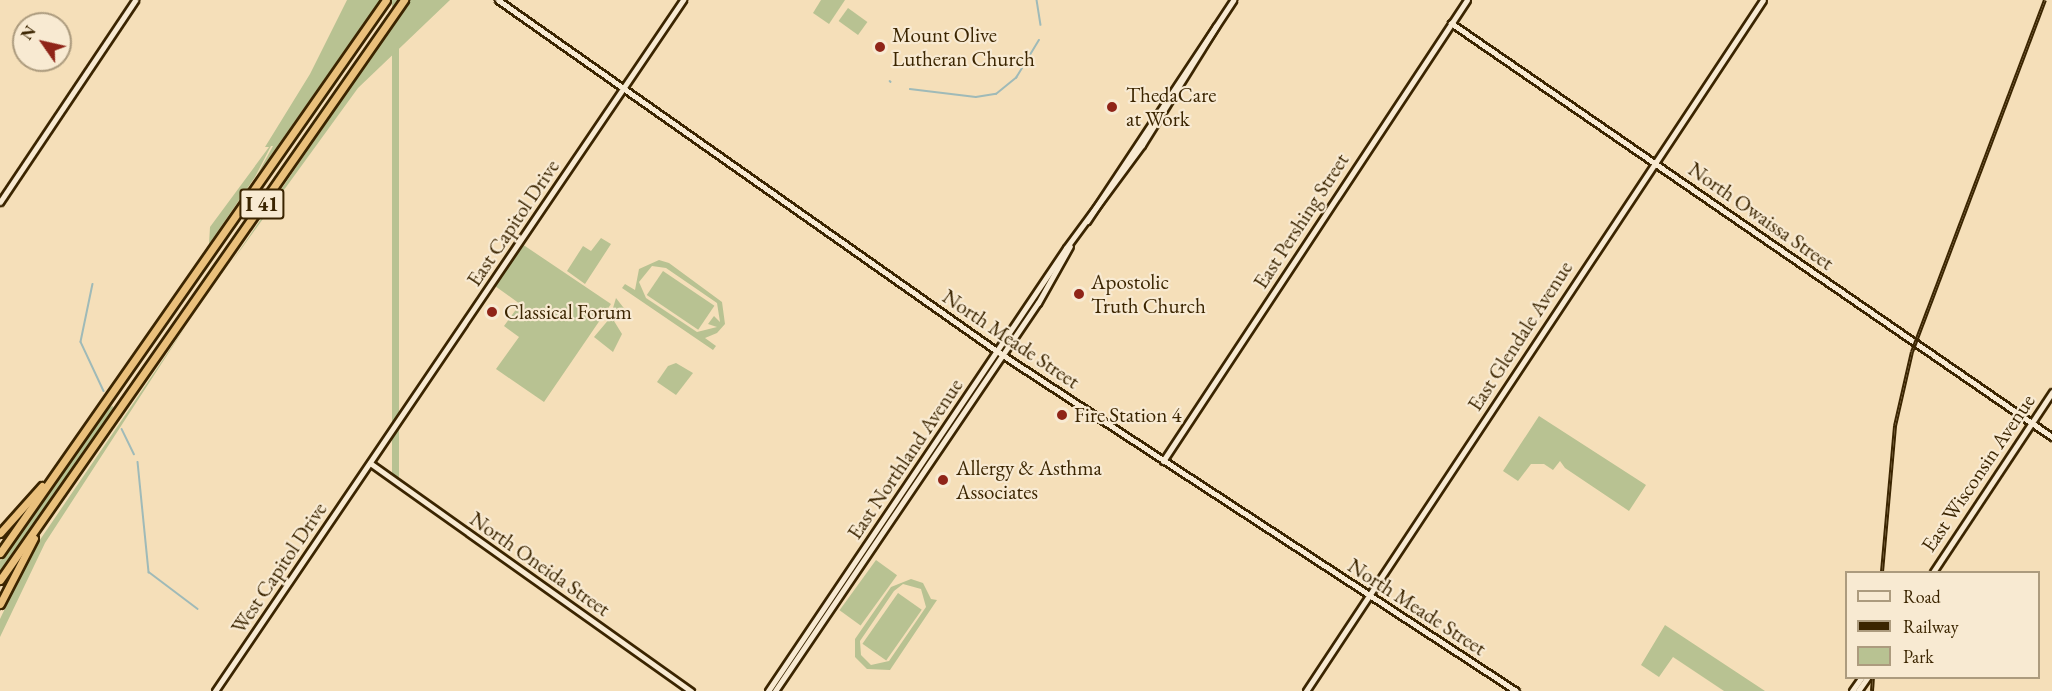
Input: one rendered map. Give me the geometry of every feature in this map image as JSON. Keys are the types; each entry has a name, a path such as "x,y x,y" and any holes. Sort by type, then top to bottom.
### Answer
{"highway":[{"name":"I 41","path":"0,553 386,0"},
{"name":"I 41","path":"0,580 404,0"},
{"path":"0,533 68,457"},
{"path":"0,604 49,509"}],"street":[{"path":"0,201 135,0"},
{"name":"North Meade Street","path":"498,0 1000,353 1516,691"},
{"name":"East Capitol Drive","path":"370,463 683,0"},
{"name":"East Northland Avenue","path":"775,691 1086,222 1142,145 1233,0"},
{"name":"East Pershing Street","path":"1163,461 1467,0"},
{"name":"East Glendale Avenue","path":"1306,691 1763,0"},
{"name":"North Owaissa Street","path":"1451,23 2052,437"},
{"name":"East Northland Avenue","path":"768,691 1000,353"},
{"name":"East Wisconsin Avenue","path":"1933,571 2052,392"},
{"name":"West Capitol Drive","path":"215,691 370,463"},
{"name":"North Oneida Street","path":"370,463 691,691"}],"green space":[{"path":"347,0 380,0 257,175 273,146 271,146 255,177 209,244 210,227 269,147 265,147 310,74"},
{"path":"392,0 399,0 399,479 392,479"},
{"path":"410,0 450,0 358,88 231,263"},
{"path":"821,0 845,0 829,24 813,13"},
{"path":"848,8 867,22 858,35 839,21"},
{"path":"601,238 611,244 585,284 567,271 583,246 591,251"},
{"path":"522,244 611,304 544,402 496,369 519,337 504,326 520,304 495,286"},
{"path":"659,260 669,263 722,302 725,324 717,333 705,338 716,346 713,350 622,288 625,284 635,290 639,269","holes":["652,266 666,268 717,303 720,322 714,316 708,324 717,327 697,332 646,298 639,282"]},
{"path":"663,271 714,306 698,330 647,295"},
{"path":"616,298 630,316 614,321 622,334 613,352 594,337 610,318"},
{"path":"186,326 45,543 0,637 0,619 33,550"},
{"path":"676,363 693,373 676,395 657,382 668,366"},
{"path":"113,406 112,412 0,571 0,561 107,408"},
{"path":"1539,416 1646,485 1629,511 1565,468 1560,461 1553,470 1544,464 1531,464 1518,481 1503,471"},
{"path":"876,560 897,575 861,625 840,610"},
{"path":"911,579 923,583 931,599 937,600 890,670 867,669 855,657 855,639 891,587","holes":["903,584 921,589 926,607 889,661 871,665 861,655 860,641 894,591"]},
{"path":"898,593 922,610 886,660 862,644"},
{"path":"1665,625 1765,691 1724,691 1673,657 1659,677 1641,665"}],"waterway":[{"path":"1037,0 1041,25"},
{"path":"910,89 976,97 996,94 1016,78 1039,40"},
{"path":"93,284 81,342 104,391"},
{"path":"122,429 134,454"},
{"path":"138,462 149,572 198,609"}],"railway":[{"path":"1882,571 1895,426 1912,352 2045,0"},
{"path":"1872,691 1873,679"}],"place":[{"name":"Mount Olive Lutheran Church","path":"880,47"},
{"name":"ThedaCare at Work","path":"1112,107"},
{"name":"Apostolic Truth Church","path":"1079,294"},
{"name":"Classical Forum","path":"492,312"},
{"name":"Fire Station 4","path":"1062,415"},
{"name":"Allergy & Asthma Associates","path":"943,480"}]}
